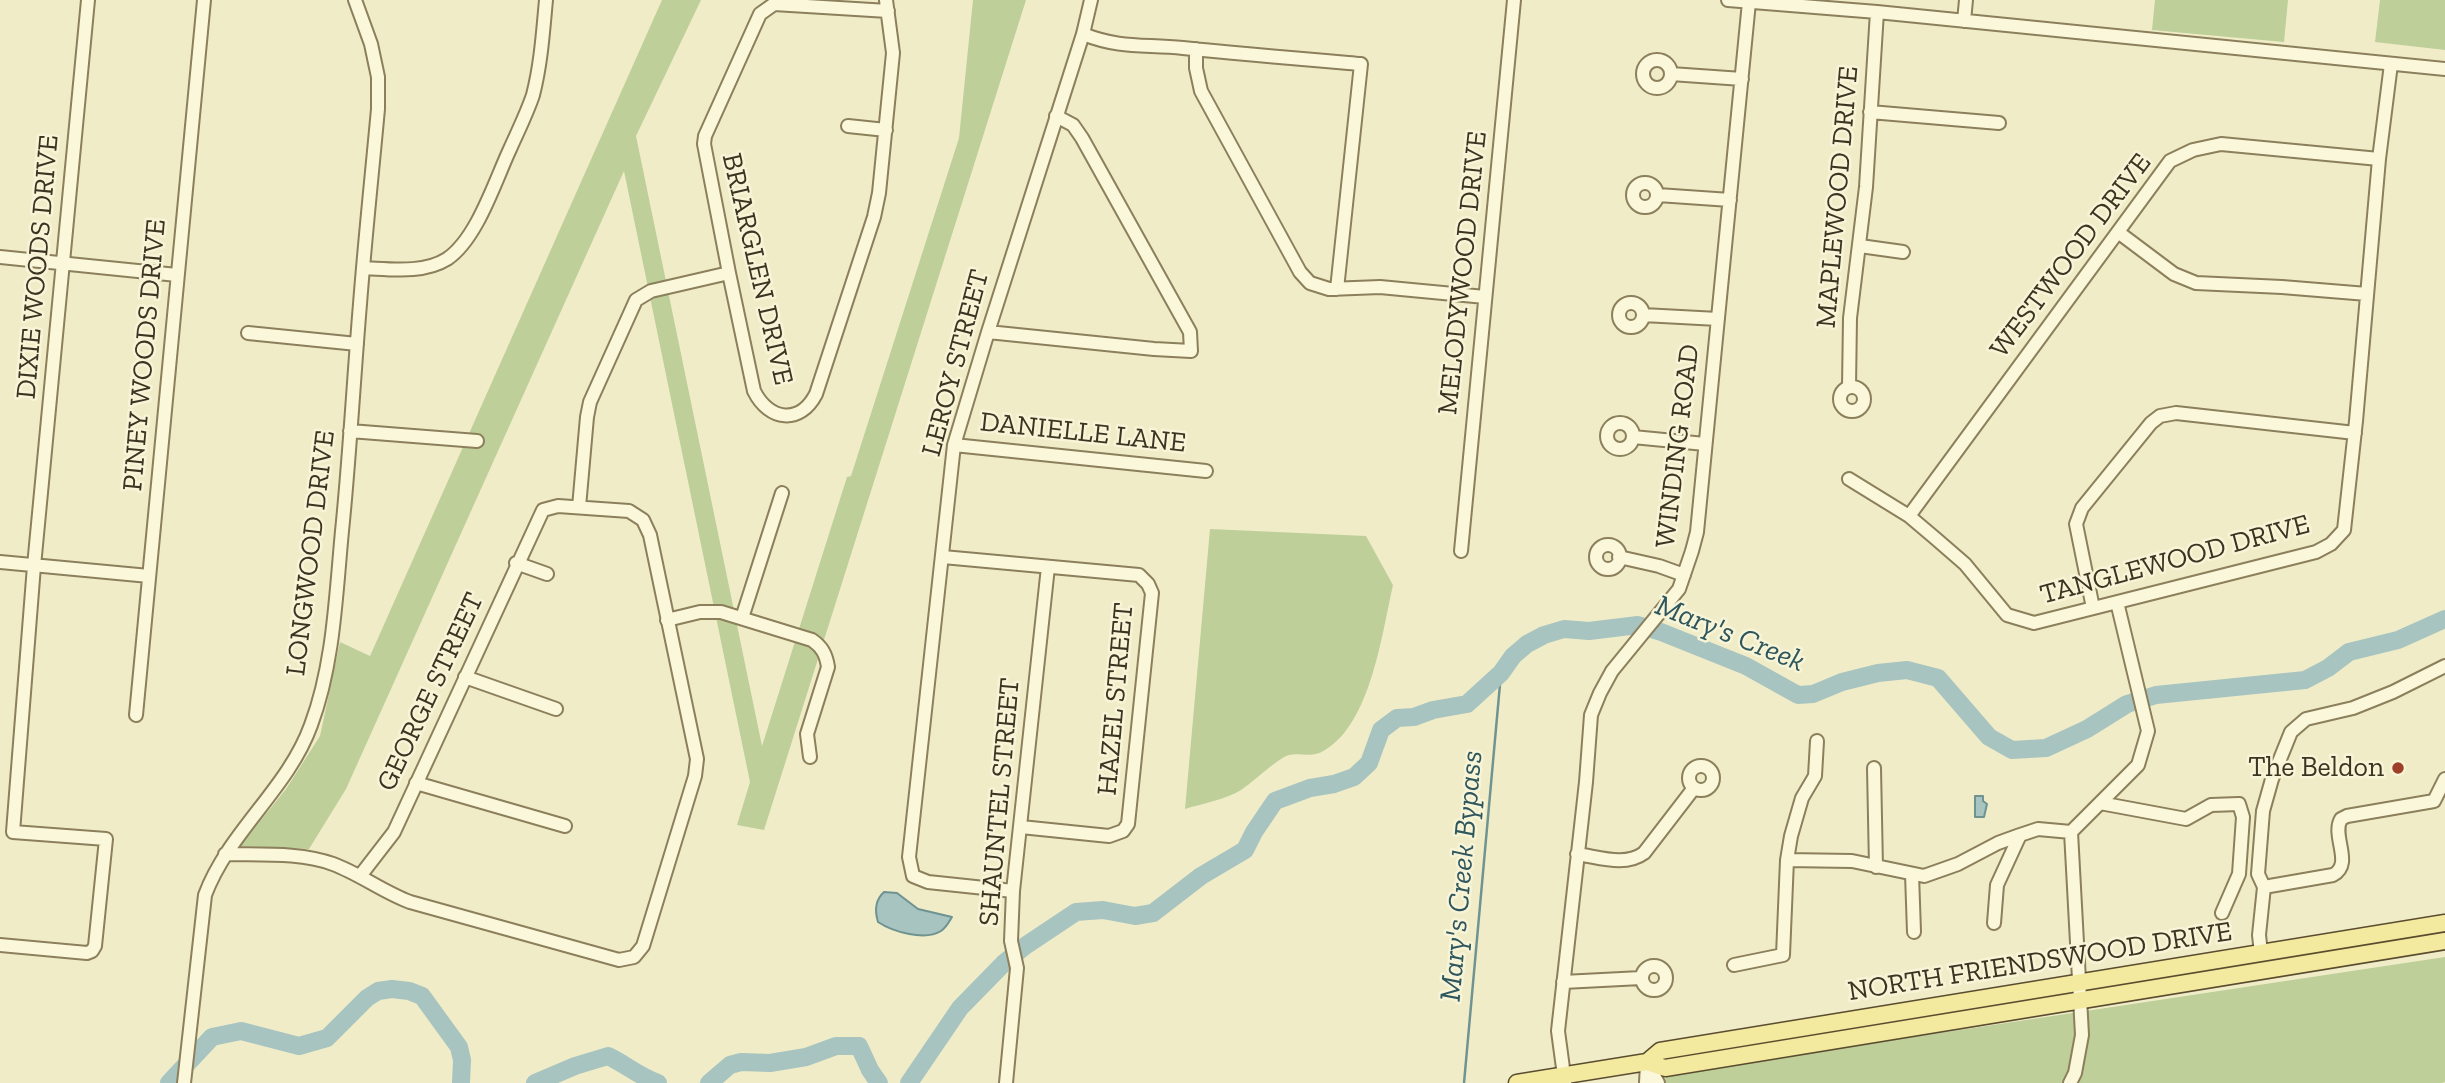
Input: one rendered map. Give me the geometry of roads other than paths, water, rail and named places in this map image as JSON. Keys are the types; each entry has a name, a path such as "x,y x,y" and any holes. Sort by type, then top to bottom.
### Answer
{"main road":[{"name":"NORTH FRIENDSWOOD DRIVE","path":"1517,1083 1565,1079 1647,1062 1660,1051 2445,923"},
{"name":"NORTH FRIENDSWOOD DRIVE","path":"1647,1062 1665,1068 2445,941"}],"street":[{"name":"DIXIE WOODS DRIVE","path":"0,945 87,953 92,951 95,946 106,839 13,832 34,566 88,0"},
{"name":"PINEY WOODS DRIVE","path":"136,715 204,0"},
{"name":"LONGWOOD DRIVE","path":"184,1083 205,895 214,871 225,853 290,766 311,724 326,663 351,431 378,109 378,77 371,44 355,0"},
{"path":"363,268 413,270 433,265 453,253 471,231 533,94 546,0"},
{"name":"LEROY STREET","path":"1013,891 928,882 913,876 909,857 954,445 1083,34 1091,0"},
{"name":"MELODYWOOD DRIVE","path":"1461,551 1514,0"},
{"path":"1728,0 1877,12 2445,69"},
{"path":"1964,21 1966,0"},
{"name":"WINDING ROAD","path":"1565,1079 1558,1031 1591,715 1612,671 1679,589 1696,532 1749,2"},
{"name":"BRIARGLEN DRIVE","path":"886,130 874,217 816,394 811,403 795,415 782,415 768,409 754,391 704,144 705,136 760,14 774,4 887,5"},
{"path":"848,126 886,130 893,53 887,5"},
{"name":"MAPLEWOOD DRIVE","path":"1849,387 1850,318 1860,246 1877,12"},
{"path":"1083,34 1105,43 1125,46 1164,46 1361,64 1337,289"},
{"path":"1196,49 1196,68 1201,91 1300,272 1315,286 1337,289 1403,289 1485,297"},
{"name":"TANGLEWOOD DRIVE","path":"1849,479 1909,516 1965,564 2007,615 2034,623 2316,552 2331,544 2344,530 2379,159 2391,64"},
{"path":"1671,74 1742,79"},
{"path":"1870,112 1999,123"},
{"path":"988,332 1191,351 1190,332 1082,138 1073,125 1056,116"},
{"name":"WESTWOOD DRIVE","path":"1909,516 2170,162 2193,150 2221,144 2379,159"},
{"path":"1658,195 1730,201"},
{"path":"2118,232 2174,274 2196,283 2282,286 2367,295"},
{"path":"1860,246 1903,252"},
{"path":"0,257 177,275"},
{"path":"225,853 329,862 410,902 620,960 634,957 643,946 695,776 696,759 650,536 643,520 629,511 579,507 587,417 590,402 636,300 650,291 729,273"},
{"path":"1643,315 1718,319"},
{"path":"248,333 357,344"},
{"path":"2093,608 2076,524 2082,508 2133,443 2160,416 2176,413 2355,433"},
{"path":"351,431 477,441"},
{"path":"1633,437 1705,444"},
{"name":"DANIELLE LANE","path":"954,445 1206,471"},
{"path":"742,618 782,493"},
{"name":"GEORGE STREET","path":"360,876 394,832 542,510 558,506 579,507"},
{"path":"943,557 1048,567"},
{"path":"1619,557 1684,575"},
{"path":"0,562 149,576"},
{"path":"516,564 547,574"},
{"name":"HAZEL STREET","path":"1021,827 1109,836 1123,831 1130,817 1152,593 1139,575 1048,567"},
{"name":"SHAUNTEL STREET","path":"1006,1083 1017,968 1011,941 1013,891 1048,567"},
{"path":"2070,1083 2075,1073 2082,1035 2071,832 2138,765 2148,731 2118,602"},
{"path":"667,620 709,612 742,618 812,640 821,647 827,657 828,667 807,733 810,757"},
{"path":"2261,953 2259,934 2264,887 2258,874 2263,811 2272,779 2291,733 2306,719 2353,708 2445,666"},
{"path":"465,677 556,709"},
{"path":"1734,965 1783,955 1787,860 1802,798 1815,776 1817,741"},
{"path":"1874,768 1876,867"},
{"path":"2264,887 2333,875 2338,872 2342,862 2337,825 2341,819 2434,801 2445,779"},
{"path":"416,783 565,826"},
{"path":"1577,854 1625,861 1637,858 1644,853 1694,788"},
{"path":"2100,803 2186,819 2211,805 2239,804 2243,817 2239,874 2222,913"},
{"path":"1787,860 1852,861 1924,876 1998,843 2038,829 2071,832"},
{"path":"1994,923 1997,885 2020,835"},
{"path":"1912,874 1913,932"},
{"path":"1563,982 1641,978"},
{"path":"1646,1083 1647,1062"},
{"path":"1647,1062 1658,1083"}],"water":[{"path":"1975,796 1983,796 1983,801 1987,804 1984,817 1975,817"},
{"path":"884,892 897,893 918,909 952,917 941,931 934,934 909,934 892,929 878,922 877,918 877,902"}],"waterway":[{"name":"Mary's Creek","path":"909,1083 960,1008 1004,963 1025,946 1076,912 1103,910 1135,916 1153,913 1201,876 1245,850 1275,801 1310,788 1354,777 1369,763 1381,730 1397,718 1414,717 1433,710 1467,704 1501,673 1513,656 1544,635 1564,629 1589,631 1638,625 1746,666 1798,695 1813,694 1842,682 1878,673 1907,670 1938,678 1989,737 2012,750 2046,748 2087,729 2127,704 2156,695 2305,680 2328,668 2349,652 2398,640 2445,619"},
{"name":"Mary's Creek Bypass","path":"1464,1083 1501,673"},
{"name":"Mary's Creek","path":"169,1083 212,1037 241,1031 299,1046 327,1038 367,998 378,991 392,989 422,996 459,1047 462,1060 461,1083"},
{"name":"Mary's Creek","path":"709,1083 730,1065 741,1062 770,1063 806,1057 836,1046 859,1046 879,1083"},
{"name":"Mary's Creek","path":"535,1083 608,1056 658,1083"}],"place":[{"name":"The Beldon","path":"2398,768"}]}
